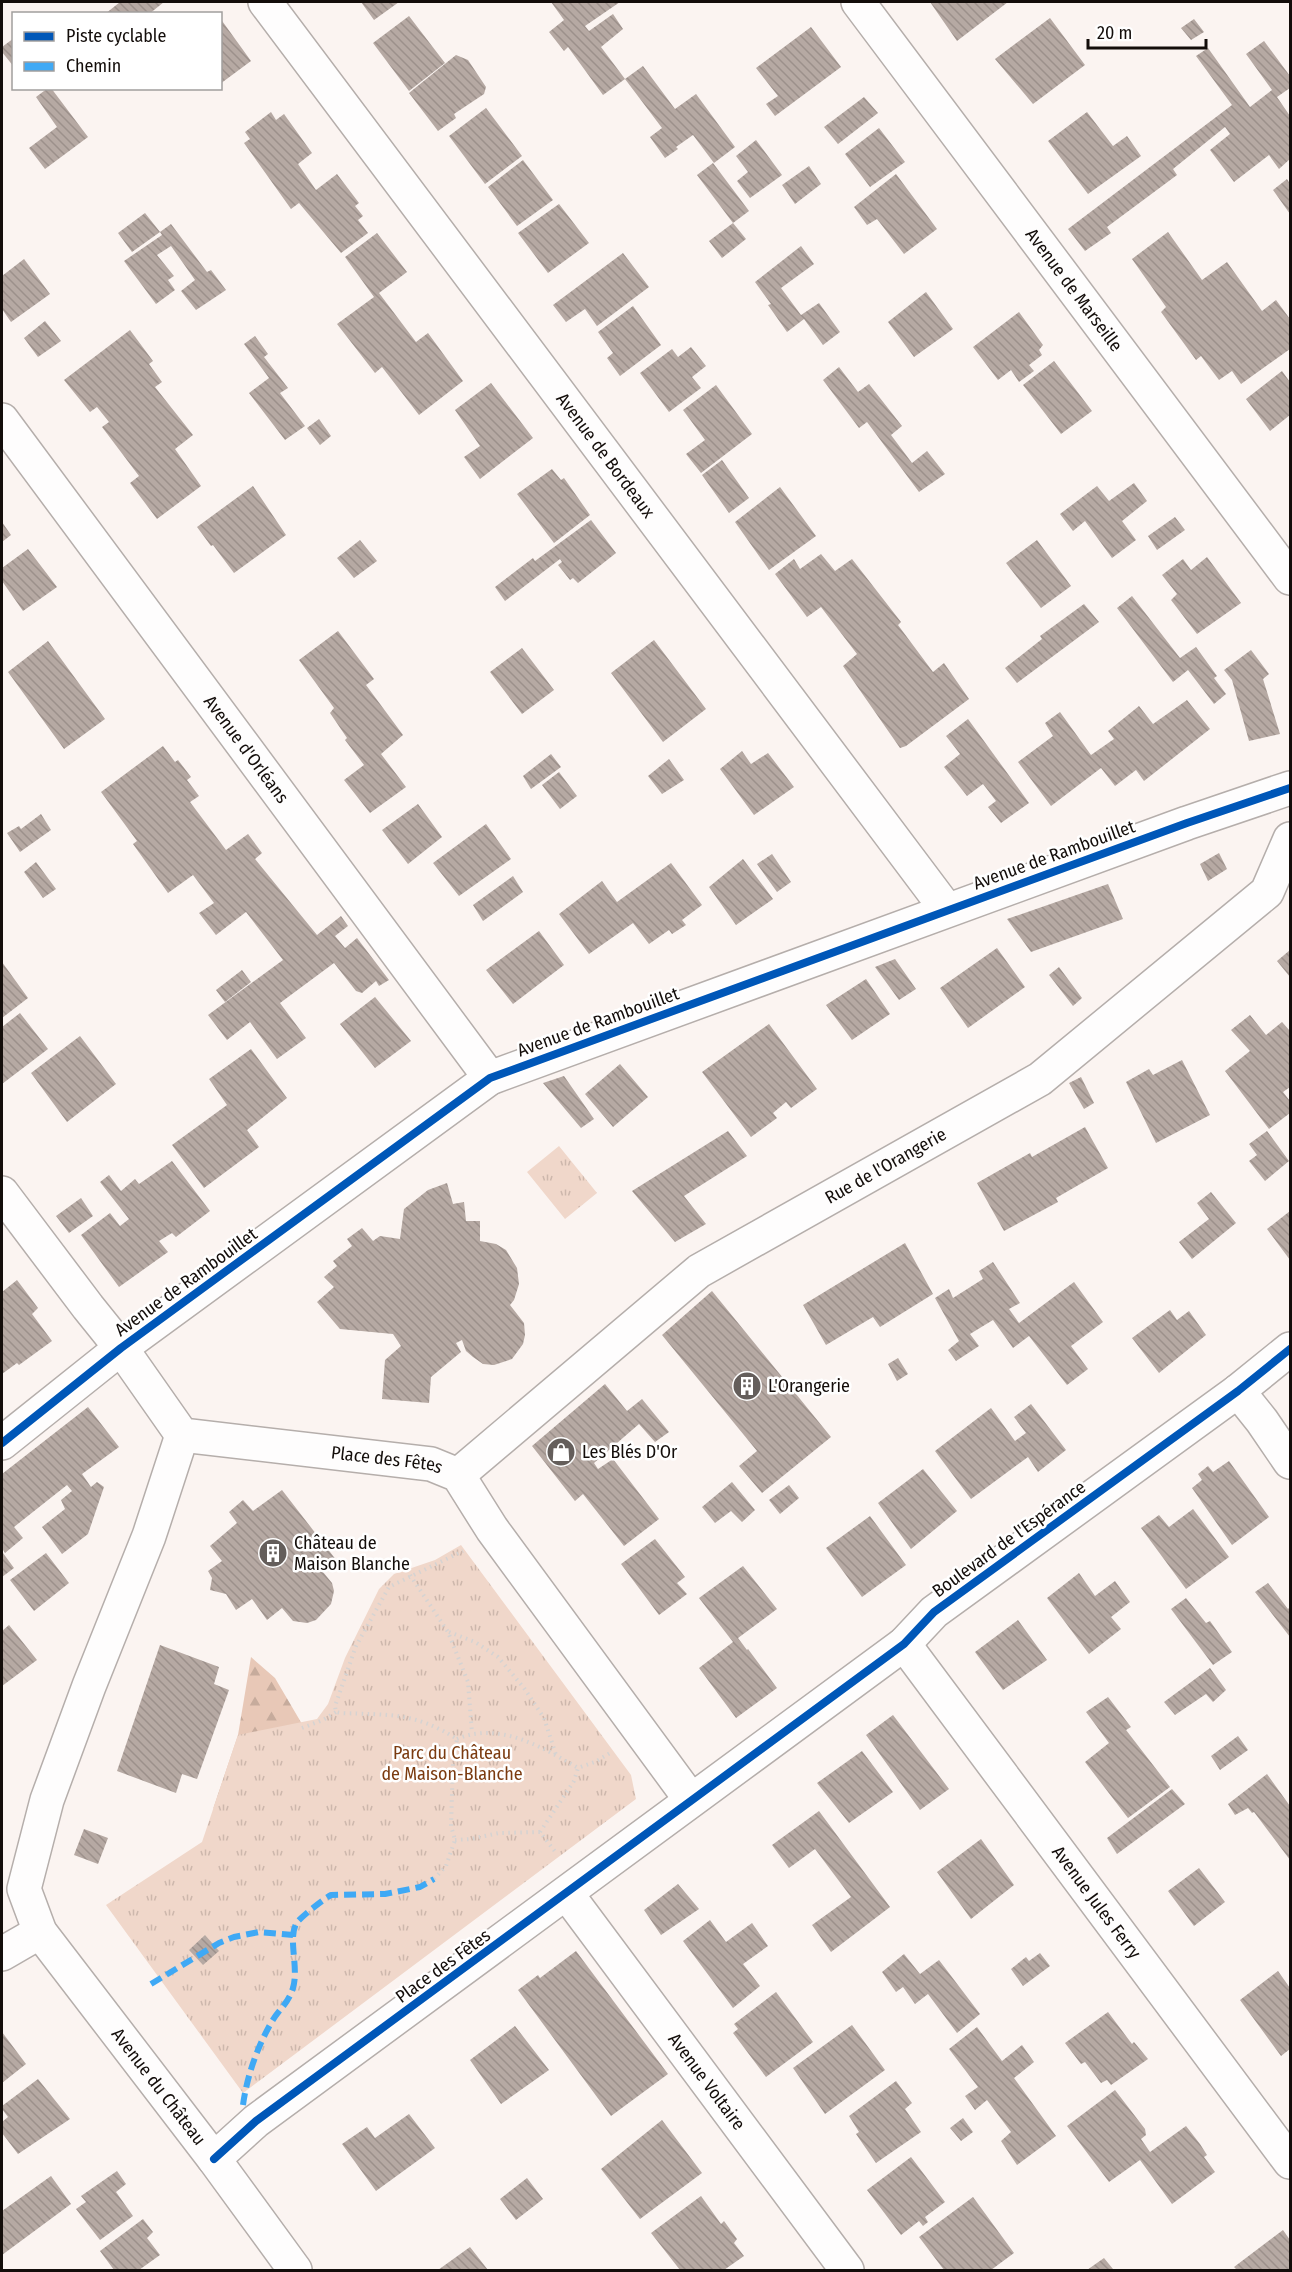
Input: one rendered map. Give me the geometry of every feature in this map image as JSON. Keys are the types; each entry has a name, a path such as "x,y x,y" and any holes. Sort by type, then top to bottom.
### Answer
{"street":[{"name":"Avenue de Bordeaux","path":"265,2 947,910"},
{"name":"Avenue de Marseille","path":"858,2 1290,578"},
{"name":"Avenue d'Orléans","path":"2,420 490,1078"},
{"name":"Avenue de Rambouillet","path":"2,1443 121,1348 490,1078 1187,823 1290,788"},
{"name":"Rue de l'Orangerie","path":"458,1475 699,1271 1040,1079 1267,892 1290,839"},
{"path":"2,1193 121,1348 182,1436 149,1536 89,1686 47,1800 24,1889 40,1932 2,1954"},
{"name":"Boulevard de l'Espérance","path":"691,1800 904,1644 934,1612 1238,1391 1290,1349"},
{"path":"1238,1391 1290,1462"},
{"name":"Place des Fêtes","path":"182,1436 431,1464 458,1475 492,1529 691,1800 575,1888 256,2121 214,2159"},
{"name":"Avenue Jules Ferry","path":"904,1644 1290,2162"},
{"name":"Avenue Voltaire","path":"575,1888 847,2271"},
{"name":"Avenue du Château","path":"40,1932 214,2159 295,2271"}],"path":[{"path":"336,1712 335,1706 356,1646 388,1587 461,1552 492,1529"},
{"path":"410,1575 448,1632 468,1682 472,1732"},
{"path":"448,1632 475,1642 498,1657 524,1688 544,1718 556,1755"},
{"path":"302,1728 336,1712 405,1716 435,1726 457,1739"},
{"path":"457,1739 472,1732 493,1731 538,1746 578,1768 596,1762 643,1733"},
{"path":"434,1879 446,1866 455,1840 451,1826 453,1761 457,1739"},
{"path":"540,1832 574,1780 578,1768"},
{"path":"455,1840 499,1833 540,1832"},
{"path":"540,1832 559,1857 575,1888"}],"green space":[{"path":"559,1146 597,1193 565,1219 527,1172"},
{"name":"Parc du Château de Maison-Blanche","path":"461,1545 631,1775 636,1799 243,2093 106,1905 202,1842 238,1735 317,1719 328,1704 345,1658 379,1589 394,1574 435,1560"},
{"path":"251,1657 275,1678 302,1724 213,1809 238,1735"}],"building":[{"path":"120,2 164,2 152,12 108,12"},
{"path":"361,2 399,2 374,20"},
{"path":"551,2 620,2 585,26 589,31 613,14 623,29 601,47 625,79 603,95 568,47 564,51 549,32 564,20"},
{"path":"930,2 1008,2 957,41"},
{"path":"409,16 445,63 409,91 373,43"},
{"path":"1050,18 1085,65 1033,104 995,59"},
{"path":"1194,19 1204,32 1191,40 1181,28"},
{"path":"222,21 251,61 222,83"},
{"path":"811,27 841,67 775,116 766,104 778,96 756,68"},
{"path":"12,40 12,64 2,52 2,47"},
{"path":"1264,41 1290,76 1290,88 1277,97 1290,116 1290,159 1279,169 1269,155 1234,182 1210,150 1230,134 1225,127 1173,169 1177,175 1107,227 1111,233 1085,251 1068,229 1232,105 1196,56 1208,48 1250,107 1272,90 1246,54"},
{"path":"456,55 468,60 486,87 484,94 454,114 456,118 438,131 409,93"},
{"path":"643,66 675,109 696,94 735,147 714,163 693,135 665,158 650,137 662,128 625,79"},
{"path":"45,90 53,90 88,137 45,169 29,148 57,127 36,97"},
{"path":"864,97 878,113 838,144 824,127"},
{"path":"486,108 522,156 485,184 449,136"},
{"path":"271,112 276,120 284,114 312,153 298,164 316,190 337,174 359,203 355,206 363,216 358,220 368,233 341,253 299,203 291,209 244,143 250,139 245,132"},
{"path":"1087,112 1113,146 1127,136 1141,156 1088,194 1048,141"},
{"path":"879,128 905,162 870,187 845,154"},
{"path":"756,140 782,175 750,198 737,181 748,172 736,156"},
{"path":"523,160 553,200 517,226 488,187"},
{"path":"713,163 749,211 733,223 697,175"},
{"path":"809,166 821,184 795,204 782,185"},
{"path":"896,174 937,229 904,254 877,219 867,225 854,207"},
{"path":"1287,179 1290,184 1290,214 1273,190"},
{"path":"559,204 589,243 548,273 518,233"},
{"path":"145,213 160,232 132,252 118,233"},
{"path":"733,223 746,239 722,258 709,241"},
{"path":"171,224 207,272 211,270 226,290 196,310 181,291 195,280 171,246 157,255 174,276 168,280 175,290 156,304 124,261 162,235 160,232"},
{"path":"1168,232 1202,280 1227,262 1262,311 1276,300 1290,319 1290,349 1241,384 1232,371 1219,380 1201,356 1196,360 1161,312 1166,307 1132,259"},
{"path":"377,233 407,272 379,293 416,342 428,333 463,381 419,415 382,367 375,373 337,324 374,297 345,257"},
{"path":"801,246 814,264 781,288 801,315 819,303 840,332 823,345 804,319 787,332 755,282"},
{"path":"623,253 649,287 597,326 585,309 566,322 553,305"},
{"path":"24,259 50,294 11,322 2,309 2,276"},
{"path":"926,292 953,329 914,357 888,322"},
{"path":"633,306 661,345 620,376 607,358 613,353 598,332"},
{"path":"1019,312 1043,345 1039,350 1042,355 1029,365 1034,371 1019,382 1011,370 998,380 973,347"},
{"path":"45,321 61,341 38,357 24,338"},
{"path":"130,330 153,361 149,364 162,382 155,387 193,435 175,449 201,486 157,519 130,483 139,476 102,427 109,422 97,407 90,412 64,380"},
{"path":"255,336 268,354 264,357 288,388 280,393 305,426 285,440 249,393 269,378 244,344"},
{"path":"691,347 706,366 692,377 701,388 669,412 640,373 672,349 678,357"},
{"path":"1054,361 1092,411 1061,434 1023,385"},
{"path":"839,367 858,392 869,384 902,426 891,435 912,463 927,451 945,474 919,492 867,422 859,428 823,380"},
{"path":"1282,371 1290,382 1290,415 1270,431 1246,399"},
{"path":"491,383 533,438 480,479 464,457 480,446 455,410"},
{"path":"716,385 752,434 701,473 686,454 705,440 683,410"},
{"path":"319,419 331,436 320,445 307,428"},
{"path":"722,460 749,498 729,513 702,475"},
{"path":"552,469 561,480 564,478 590,515 554,543 517,494"},
{"path":"1134,483 1147,501 1122,521 1136,540 1112,558 1085,521 1073,531 1060,514 1097,486 1109,501"},
{"path":"253,486 286,535 234,573 197,527"},
{"path":"780,487 816,536 769,570 735,522"},
{"path":"1175,517 1185,530 1157,550 1148,536"},
{"path":"591,520 616,553 578,583 573,578 570,580 558,565 562,562 560,559 505,601 495,587 533,558 535,561"},
{"path":"2,522 11,535 2,542"},
{"path":"360,540 377,561 354,578 337,558"},
{"path":"1037,540 1071,586 1041,608 1006,563"},
{"path":"28,549 57,587 23,611 2,581 2,568"},
{"path":"821,554 835,571 852,559 901,622 898,625 933,672 944,663 969,699 906,746 900,748 843,666 857,654 821,607 807,617 775,574 794,559 800,569"},
{"path":"1207,557 1241,603 1197,634 1171,600 1177,594 1162,575 1183,559 1191,570"},
{"path":"1132,596 1180,658 1196,647 1217,676 1214,678 1226,694 1214,704 1188,670 1173,682 1117,608"},
{"path":"1084,604 1099,622 1017,683 1005,668 1042,639 1040,636"},
{"path":"338,631 374,679 366,685 403,735 381,754 406,787 370,813 344,780 364,765 345,740 347,738 330,713 334,708 299,660"},
{"path":"654,640 706,709 663,742 611,673"},
{"path":"48,641 105,719 64,749 8,672"},
{"path":"522,648 554,690 522,714 490,672"},
{"path":"1251,650 1269,674 1263,679 1280,734 1249,741 1232,680 1224,670"},
{"path":"1187,700 1210,729 1144,781 1136,770 1115,786 1101,768 1051,806 1018,762 1053,736 1045,723 1060,712 1091,755 1114,739 1108,731 1139,706 1153,724"},
{"path":"968,719 1029,803 1001,823 988,807 996,801 983,784 967,796 944,767 960,754 946,736"},
{"path":"163,746 175,762 178,760 191,777 187,780 199,796 190,802 226,850 248,834 262,853 255,859 317,935 341,916 348,926 335,936 345,948 357,938 389,980 379,986 376,981 362,993 356,991 334,963 280,1003 306,1038 277,1059 250,1022 227,1040 208,1015 283,960 246,912 216,935 199,913 214,903 193,875 168,893 133,844 137,841 101,792"},
{"path":"742,751 751,764 768,753 794,787 754,815 720,769"},
{"path":"551,754 561,767 531,789 523,776"},
{"path":"669,759 684,780 662,794 648,776"},
{"path":"559,772 577,796 560,809 542,785"},
{"path":"418,804 442,837 408,864 382,830"},
{"path":"41,814 51,830 20,852 7,833 19,826 21,829"},
{"path":"486,824 511,859 459,896 433,863"},
{"path":"1219,853 1227,869 1208,881 1200,864"},
{"path":"772,854 791,882 777,892 757,864"},
{"path":"743,859 773,899 736,925 709,887"},
{"path":"36,862 56,889 43,898 24,872"},
{"path":"671,863 702,905 682,920 686,925 672,934 669,930 649,944 633,923 589,954 559,914 602,881 617,902"},
{"path":"513,876 523,892 483,921 473,905"},
{"path":"1108,884 1123,919 1031,952 1007,919"},
{"path":"539,931 564,965 513,1004 486,970"},
{"path":"997,948 1025,987 968,1028 940,988"},
{"path":"1290,950 1290,977 1277,961"},
{"path":"895,959 916,989 899,1000 875,967"},
{"path":"2,962 28,998 2,1018"},
{"path":"1059,967 1082,998 1073,1006 1049,975"},
{"path":"242,970 251,982 225,1002 216,990"},
{"path":"866,979 890,1014 852,1040 826,1005"},
{"path":"375,997 411,1041 375,1068 340,1024"},
{"path":"20,1013 48,1049 2,1084 2,1027"},
{"path":"1250,1015 1266,1035 1282,1022 1290,1031 1290,1087 1283,1092 1290,1101 1290,1113 1269,1129 1225,1071 1250,1051 1231,1030"},
{"path":"769,1024 817,1089 791,1108 786,1102 773,1113 777,1118 751,1137 702,1072"},
{"path":"80,1036 116,1084 67,1122 31,1073"},
{"path":"251,1049 287,1098 247,1130 259,1147 204,1188 172,1145 227,1105 209,1079"},
{"path":"1182,1060 1210,1115 1156,1143 1126,1082 1149,1069 1153,1075"},
{"path":"620,1064 648,1097 613,1127 585,1094"},
{"path":"564,1076 594,1119 581,1128 543,1083"},
{"path":"1081,1077 1094,1103 1084,1109 1069,1083"},
{"path":"1085,1127 1108,1168 1056,1198 1058,1202 1004,1231 977,1183 1030,1153 1032,1157"},
{"path":"728,1131 747,1156 684,1196 706,1224 675,1242 632,1191"},
{"path":"1267,1131 1289,1161 1265,1181 1249,1161 1257,1155 1249,1144"},
{"path":"172,1161 210,1211 176,1237 172,1233 159,1241 168,1252 119,1287 81,1235 110,1213 120,1226 129,1219 100,1182 109,1175 121,1191 135,1179 139,1184"},
{"path":"447,1183 453,1204 464,1202 466,1221 480,1221 480,1241 496,1244 506,1250 517,1268 519,1284 510,1305 524,1323 523,1344 512,1359 494,1365 483,1364 473,1357 466,1351 462,1340 456,1343 461,1352 431,1377 429,1403 382,1399 385,1360 401,1346 393,1334 340,1329 317,1302 334,1287 324,1277 337,1266 333,1261 352,1246 347,1239 362,1228 373,1241 380,1236 400,1239 404,1209 428,1190"},
{"path":"1211,1192 1236,1223 1192,1259 1179,1242 1209,1219 1197,1203"},
{"path":"81,1198 93,1216 69,1233 56,1216"},
{"path":"1290,1211 1290,1260 1267,1229"},
{"path":"905,1243 933,1294 880,1327 873,1317 826,1345 803,1305"},
{"path":"993,1262 1020,1303 1009,1309 1019,1323 1074,1282 1103,1322 1071,1346 1088,1369 1067,1385 1029,1336 1013,1348 993,1320 970,1334 979,1346 956,1361 948,1350 959,1341 935,1298 949,1289 953,1298 983,1279 979,1271"},
{"path":"17,1280 38,1308 32,1314 52,1341 19,1365 17,1363 2,1374 2,1292"},
{"name":"L'Orangerie","path":"712,1291 831,1437 762,1493 739,1466 757,1451 662,1335"},
{"path":"1170,1310 1177,1320 1189,1311 1206,1335 1159,1373 1132,1338"},
{"path":"898,1358 908,1374 897,1381 888,1364"},
{"path":"605,1384 627,1411 642,1399 669,1432 655,1442 639,1424 594,1463 598,1469 613,1459 659,1519 624,1546 583,1494 575,1501 532,1446"},
{"path":"1031,1404 1066,1450 1038,1472 1028,1457 971,1499 935,1451 991,1408 1015,1441 1026,1433 1014,1417"},
{"path":"88,1407 119,1447 82,1474 91,1487 97,1482 104,1487 88,1534 62,1554 42,1527 65,1509 61,1500 72,1491 67,1485 14,1527 23,1538 5,1553 2,1548 2,1474"},
{"path":"1229,1461 1269,1517 1232,1545 1192,1488 1202,1480 1198,1474 1208,1466 1213,1472"},
{"path":"923,1469 957,1511 911,1549 878,1503"},
{"path":"732,1482 755,1510 742,1522 731,1511 715,1523 702,1507"},
{"path":"789,1485 799,1498 780,1514 769,1500"},
{"name":"Château de Maison Blanche","path":"282,1490 337,1561 323,1572 332,1583 334,1591 331,1604 316,1620 307,1623 293,1621 282,1608 267,1620 252,1599 236,1610 226,1594 210,1590 212,1578 208,1571 222,1561 210,1546 237,1523 229,1512 243,1500 253,1511"},
{"path":"1193,1509 1229,1557 1186,1589 1141,1528 1159,1515 1169,1527"},
{"path":"870,1516 906,1565 862,1597 826,1548"},
{"path":"655,1539 685,1577 677,1583 687,1594 659,1615 621,1564"},
{"path":"3,1553 14,1568 2,1577 2,1555"},
{"path":"46,1553 69,1583 34,1611 10,1580"},
{"path":"743,1566 777,1609 738,1638 777,1688 736,1718 699,1668 733,1642 699,1598"},
{"path":"1079,1573 1095,1596 1115,1581 1130,1602 1111,1617 1121,1629 1089,1654 1047,1598"},
{"path":"1268,1583 1288,1609 1290,1607 1290,1637 1255,1592"},
{"path":"1186,1598 1206,1623 1210,1621 1232,1652 1213,1665 1171,1609"},
{"path":"1018,1620 1047,1660 1003,1690 975,1652"},
{"path":"9,1625 37,1660 2,1686 2,1631"},
{"path":"160,1645 219,1667 214,1684 229,1690 197,1779 182,1774 176,1793 117,1771"},
{"path":"1210,1668 1226,1690 1213,1702 1206,1694 1175,1715 1164,1702"},
{"path":"1108,1697 1131,1727 1126,1730 1170,1787 1128,1818 1085,1762 1109,1743 1086,1712"},
{"path":"893,1715 949,1789 920,1810 866,1735"},
{"path":"1238,1736 1248,1750 1220,1770 1211,1756"},
{"path":"862,1751 893,1792 849,1823 817,1783"},
{"path":"1267,1774 1290,1806 1290,1860 1254,1812 1252,1813 1248,1808 1235,1815 1228,1804"},
{"path":"1172,1789 1185,1804 1117,1854 1107,1838"},
{"path":"819,1811 890,1907 831,1952 812,1925 851,1897 815,1849 789,1868 772,1845"},
{"path":"84,1829 108,1838 98,1864 74,1855"},
{"path":"981,1839 1014,1885 971,1919 937,1872"},
{"path":"1199,1868 1225,1902 1194,1926 1168,1891"},
{"path":"678,1884 699,1909 661,1935 644,1910"},
{"path":"710,1920 726,1942 752,1923 768,1946 743,1964 760,1986 733,2008 683,1941"},
{"path":"205,1935 219,1951 203,1965 189,1950"},
{"path":"576,1951 668,2074 611,2116 518,1990 538,1975 540,1978"},
{"path":"1040,1953 1050,1966 1023,1986 1011,1969 1026,1957 1029,1961"},
{"path":"904,1954 920,1974 939,1960 980,2014 957,2033 928,1994 915,2004 903,1987 896,1992 882,1972"},
{"path":"1278,1971 1290,1988 1290,2049 1281,2056 1240,2000"},
{"path":"776,1992 813,2042 766,2077 733,2033 738,2029 734,2024"},
{"path":"1108,2012 1132,2044 1134,2042 1148,2059 1111,2085 1107,2080 1101,2083 1085,2062 1081,2064 1065,2043"},
{"path":"852,2025 885,2070 825,2114 793,2068"},
{"path":"515,2026 549,2070 501,2104 470,2060"},
{"path":"977,2027 1002,2061 1022,2045 1034,2062 1014,2078 1056,2136 1017,2165 1001,2141 1011,2132 987,2100 975,2110 965,2096 978,2087 949,2049"},
{"path":"2,2032 26,2064 2,2083"},
{"path":"38,2079 70,2119 18,2154 2,2133 2,2122 8,2117 2,2106"},
{"path":"896,2081 912,2103 905,2109 921,2132 876,2163 856,2134 859,2132 849,2116"},
{"path":"1115,2090 1145,2129 1146,2135 1141,2139 1150,2152 1186,2126 1207,2155 1204,2157 1215,2172 1172,2204 1140,2160 1109,2182 1067,2126"},
{"path":"409,2114 435,2148 376,2191 342,2144 367,2127 375,2138"},
{"path":"963,2118 973,2132 961,2141 950,2128"},
{"path":"662,2120 702,2173 640,2219 601,2169"},
{"path":"911,2157 945,2202 925,2217 928,2222 923,2226 919,2221 901,2235 867,2190"},
{"path":"117,2171 126,2184 116,2192 133,2216 100,2240 76,2209 86,2202 81,2196"},
{"path":"51,2176 71,2204 2,2255 2,2211"},
{"path":"527,2178 543,2199 516,2220 500,2199"},
{"path":"701,2196 721,2224 724,2221 737,2239 734,2243 744,2256 724,2270 680,2270 651,2233"},
{"path":"973,2197 1014,2253 991,2270 944,2270 919,2237"},
{"path":"143,2219 153,2232 147,2238 160,2255 139,2270 114,2270 100,2251"},
{"path":"1283,2230 1290,2240 1290,2270 1237,2270 1234,2267"},
{"path":"470,2247 488,2270 438,2270"},
{"path":"1104,2258 1113,2269 1087,2270"}],"marked path":[{"path":"243,2105 253,2062 261,2042 293,1988 295,1980 293,1938 298,1921 331,1895 385,1894 420,1887 434,1879"},
{"path":"151,1984 219,1943 234,1937 259,1932 293,1935"}],"cycle path":[{"path":"2,1443 121,1348 490,1078 1187,823 1290,788"},
{"path":"214,2159 256,2121 904,1644 934,1612 1238,1391 1290,1349"}],"place":[{"name":"L'Orangerie","path":"747,1386"},
{"name":"Les Blés D'Or","path":"561,1452"},
{"name":"Château de Maison Blanche","path":"273,1553"}]}
